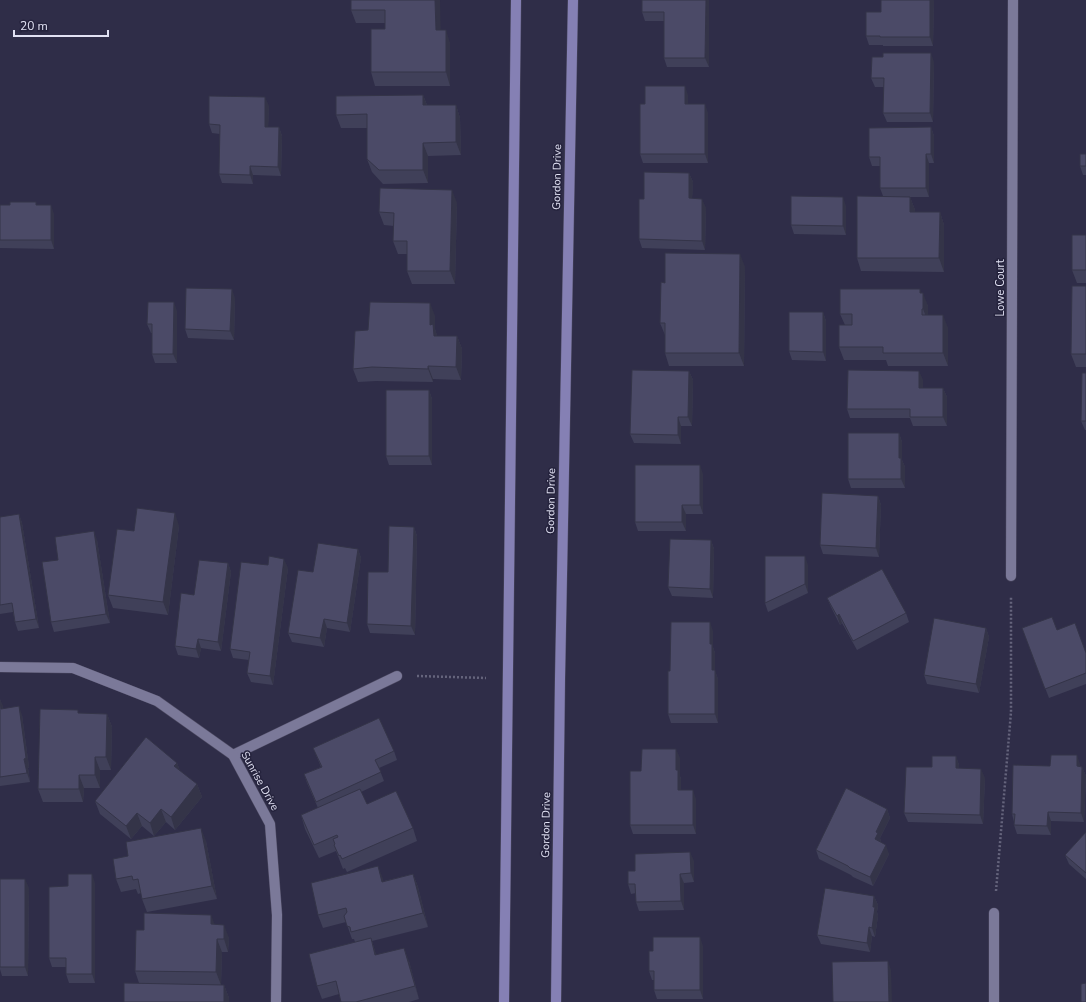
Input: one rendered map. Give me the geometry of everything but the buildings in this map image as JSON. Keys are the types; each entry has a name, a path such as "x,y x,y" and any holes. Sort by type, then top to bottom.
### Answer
{"main road":[{"path":"504,1002 516,0"},
{"name":"Gordon Drive","path":"556,1002 560,679 573,0"}],"street":[{"name":"Lowe Court","path":"1011,576 1013,0"},
{"name":"Sunrise Drive","path":"0,667 74,668 157,701 233,755 270,824 277,915 276,1002"},
{"path":"233,755 397,676"},
{"path":"994,913 994,1002"}],"path":[{"path":"994,913 1011,712 1011,576"},
{"path":"397,676 507,678"}]}
